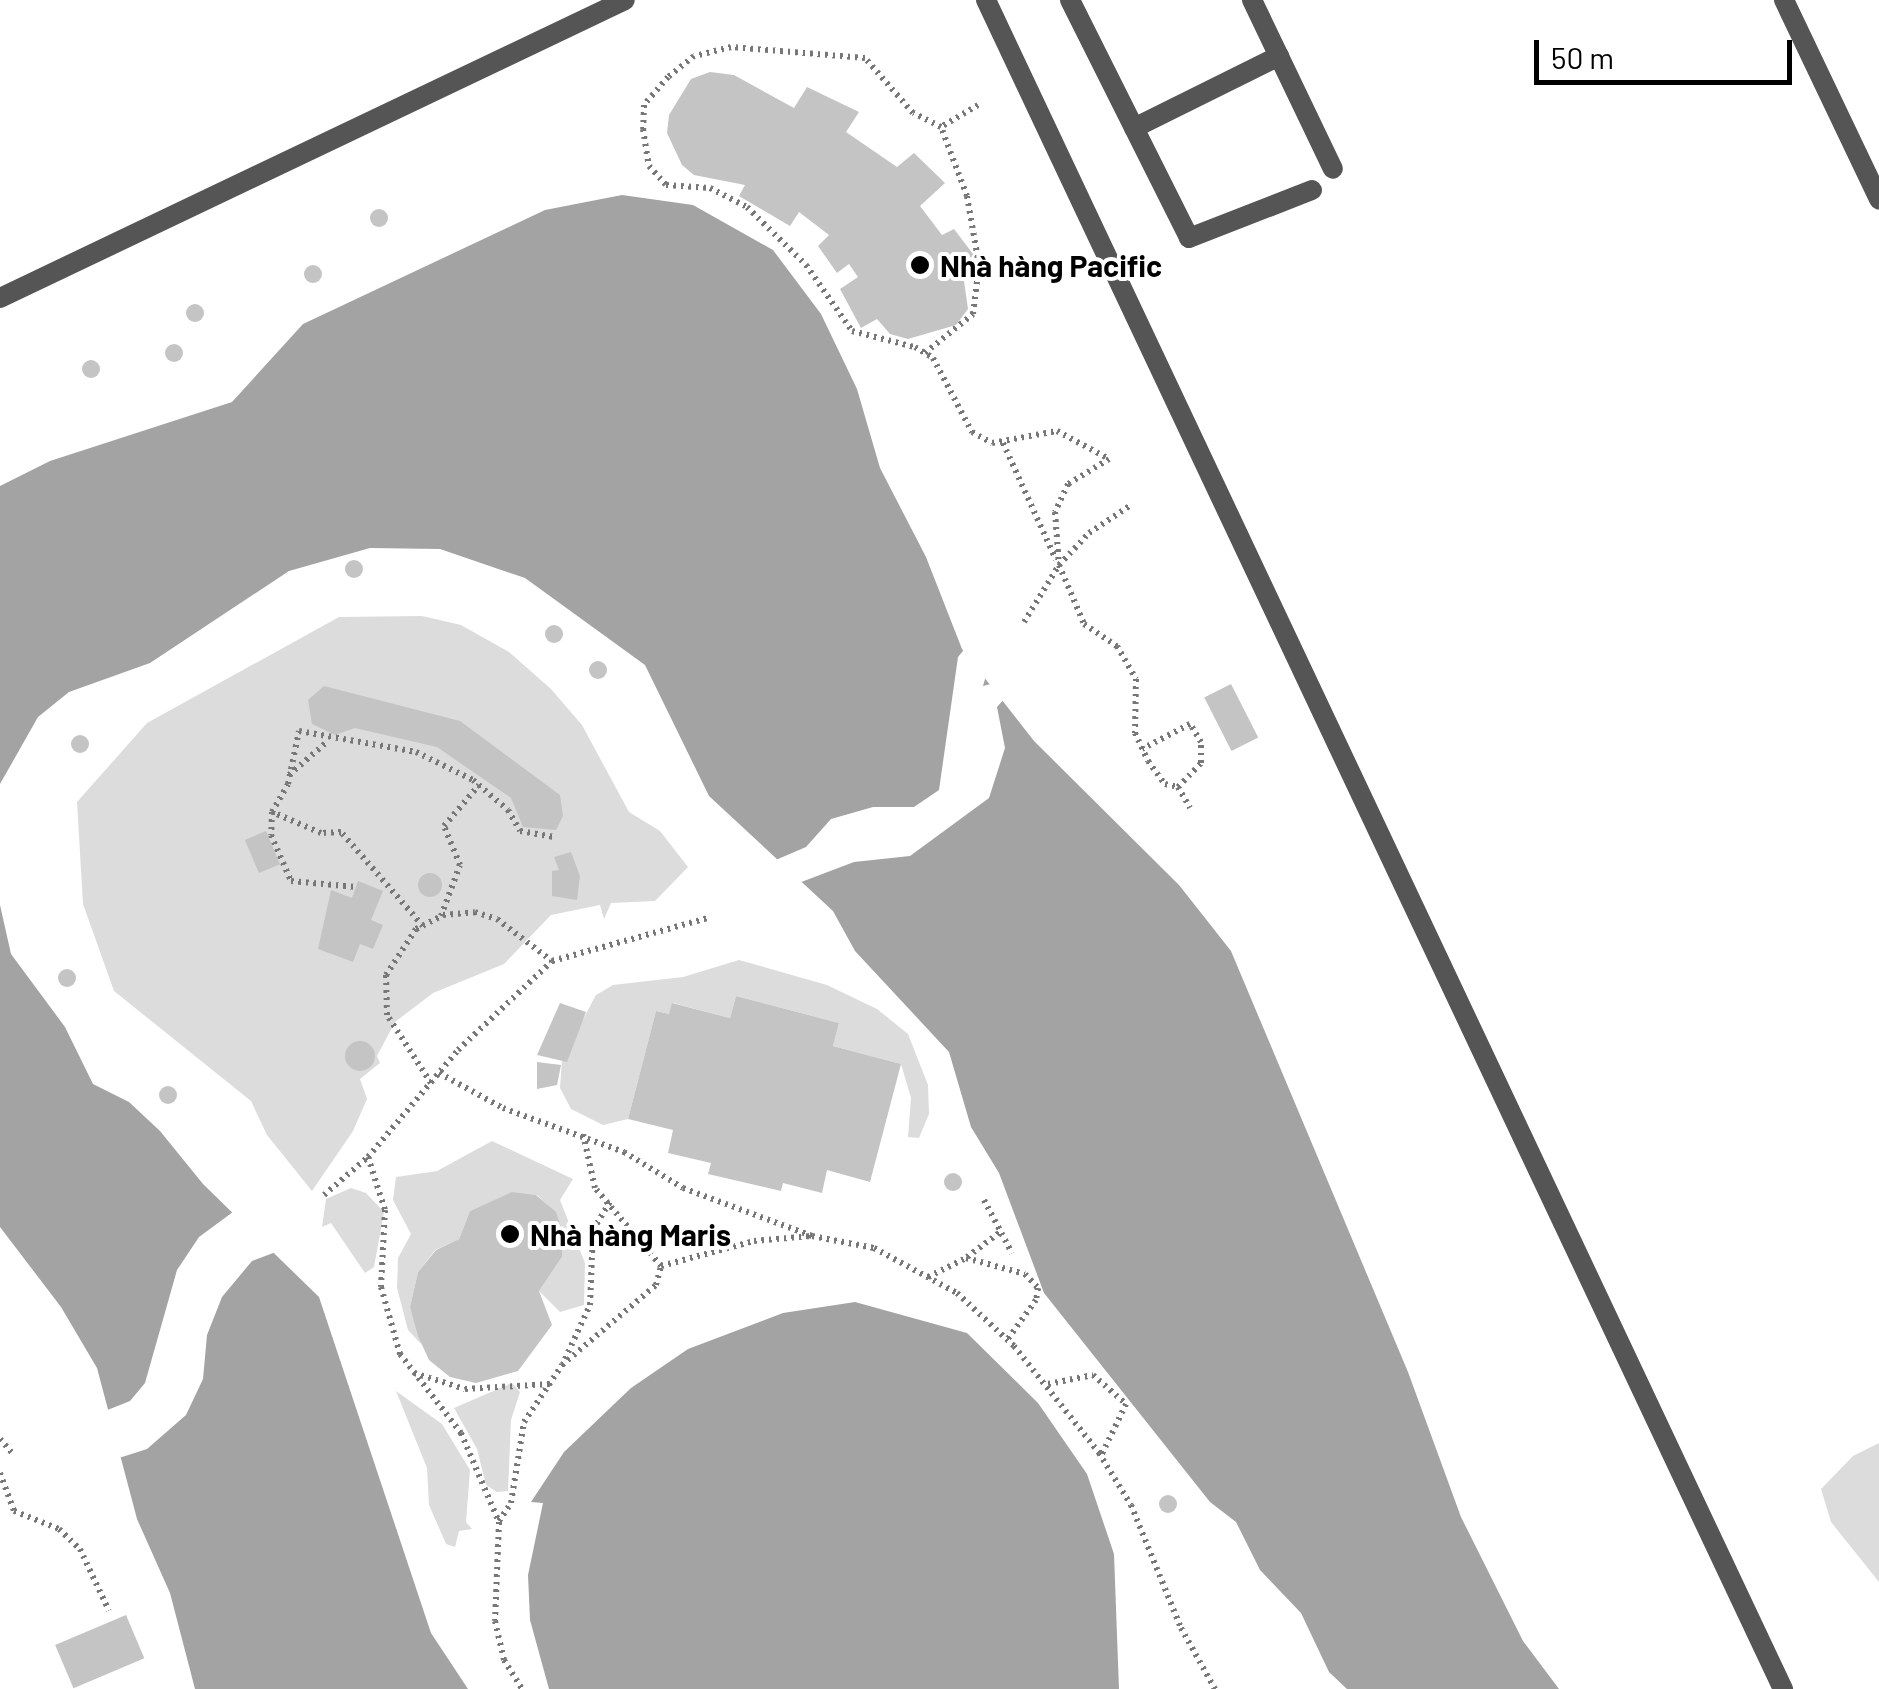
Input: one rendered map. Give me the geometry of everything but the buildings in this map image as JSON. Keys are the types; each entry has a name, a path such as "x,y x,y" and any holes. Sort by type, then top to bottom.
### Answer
{"street":[{"path":"0,298 625,0"},
{"path":"986,0 1783,1689"},
{"path":"1070,0 1188,238 1312,190"},
{"path":"1252,0 1333,169"},
{"path":"1784,0 1879,199"},
{"path":"1134,128 1279,56"}],"path":[{"path":"924,353 973,314 979,264 967,196 941,127 914,113 865,58 822,50 732,47 694,56 644,105 649,166 666,185 710,188 747,208 806,265 852,331 924,353 946,378 972,432 1003,443 1057,431 1109,459 1068,484 1055,512 1059,565"},
{"path":"941,127 978,105"},
{"path":"1003,443 1084,624 1118,646 1136,679 1135,734 1142,749 1165,784 1178,788 1190,808"},
{"path":"1024,622 1059,565 1131,504"},
{"path":"1142,749 1190,724 1200,742 1201,763 1178,788"},
{"path":"356,887 291,880 271,835 272,812 289,775 299,731 329,740 416,752 479,786 508,810 520,832 555,837"},
{"path":"289,775 329,740"},
{"path":"441,916 460,865 444,826 479,786"},
{"path":"272,812 321,833 341,832 423,926"},
{"path":"431,1082 387,1015 386,992 400,950 423,926 441,916 475,912 497,919 552,961"},
{"path":"324,1195 368,1157 439,1073 552,961 708,918"},
{"path":"439,1073 503,1108 582,1133 683,1188 812,1236 874,1248 956,1292 1047,1385 1101,1456 1131,1506 1181,1628 1215,1689"},
{"path":"562,1364 656,1285 660,1266 595,1188 582,1133"},
{"path":"368,1157 386,1210 381,1287 400,1354 461,1433 499,1522 495,1621 504,1660 522,1689"},
{"path":"984,1200 1012,1254"},
{"path":"499,1522 511,1503 524,1422 562,1364 590,1305 593,1230 610,1202"},
{"path":"927,1277 966,1258 1000,1232"},
{"path":"660,1266 754,1241 812,1236"},
{"path":"966,1258 1025,1274 1038,1288 1029,1314 1007,1340"},
{"path":"413,1373 465,1389 550,1384"},
{"path":"1047,1385 1093,1375 1126,1404 1101,1456"},
{"path":"0,1439 14,1455"},
{"path":"0,1474 14,1511 58,1529 80,1550 109,1611"}],"shaded area":[{"path":"622,195 693,205 773,250 821,314 857,389 880,468 926,557 962,649 1034,741 1179,885 1231,951 1408,1372 1461,1517 1523,1641 1559,1689 1347,1689 1329,1672 1301,1613 1260,1570 1236,1522 1210,1502 1044,1293 999,1173 971,1127 949,1052 855,951 833,911 709,796 645,665 525,578 440,549 370,548 289,571 150,663 69,692 38,717 0,784 0,486 50,461 232,402 303,324 545,210"},
{"path":"422,616 461,625 509,652 551,689 582,725 629,812 660,831 688,867 655,901 611,903 604,919 600,905 551,915 504,964 433,993 395,1022 377,1056 380,1063 360,1079 367,1099 353,1131 312,1191 267,1135 251,1101 114,991 83,904 77,802 147,723 339,617"},
{"path":"0,905 11,954 65,1027 93,1084 129,1102 160,1131 203,1184 319,1297 431,1633 468,1689 195,1689 170,1593 137,1519 97,1368 61,1307 0,1227"},
{"path":"739,960 827,985 877,1009 908,1034 928,1085 929,1114 919,1138 908,1137 911,1098 901,1064 833,1046 839,1023 736,996 730,1018 673,1003 669,1014 656,1011 628,1119 603,1125 571,1109 560,1088 562,1059 596,995 613,985 683,977"},
{"path":"492,1141 573,1179 560,1200 585,1263 584,1305 560,1312 539,1291 562,1257 563,1233 555,1212 537,1195 512,1193 470,1211 459,1239 435,1250 418,1272 410,1307 422,1345 408,1330 397,1288 398,1258 411,1234 393,1200 396,1177 437,1171"},
{"path":"351,1188 366,1193 384,1212 374,1267 365,1273 331,1223 322,1227 326,1199"},
{"path":"855,1302 967,1333 1038,1403 1087,1474 1114,1554 1119,1689 549,1689 530,1620 528,1575 543,1503 531,1502 564,1452 631,1388 688,1349 783,1313"},
{"path":"512,1383 520,1392 511,1420 508,1491 497,1492 486,1485 477,1449 454,1408"},
{"path":"396,1391 442,1424 470,1470 466,1522 472,1529 459,1531 455,1547 446,1544 429,1505 427,1468"},
{"path":"1879,1443 1879,1582 1831,1522 1821,1489 1853,1456"}],"pier":[{"path":"967,646 987,672 983,686 995,683 1006,697 997,707 1005,748 989,798 910,856 854,862 796,884 771,862 806,847 831,819 873,807 914,807 939,790 958,657"},
{"path":"237,1209 281,1250 252,1261 222,1297 207,1335 203,1379 186,1415 147,1449 119,1458 105,1411 130,1401 145,1383 177,1270 199,1237"}],"place":[{"name":"Nhà hàng Pacific","path":"920,265"},
{"name":"Nhà hàng Maris","path":"510,1234"}]}
